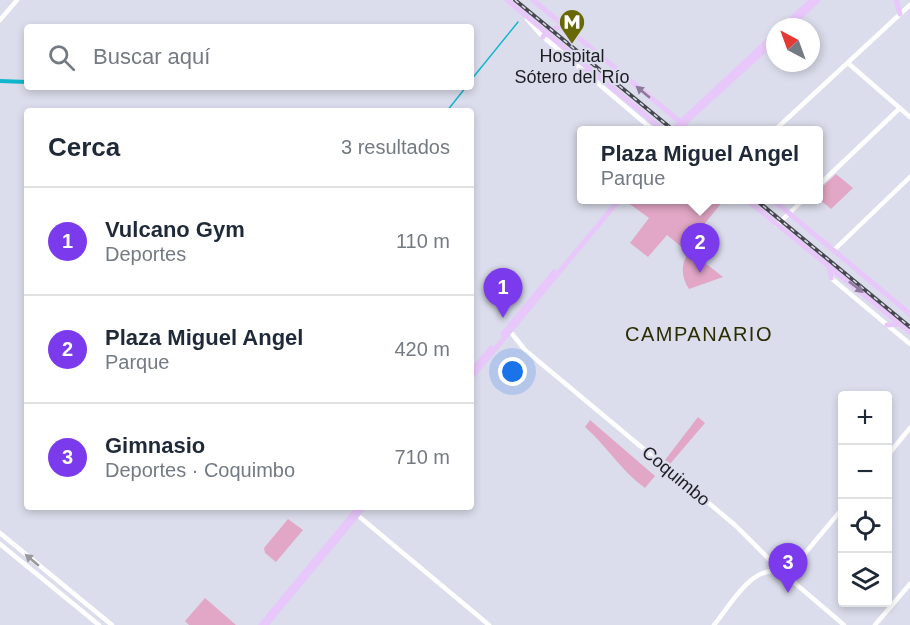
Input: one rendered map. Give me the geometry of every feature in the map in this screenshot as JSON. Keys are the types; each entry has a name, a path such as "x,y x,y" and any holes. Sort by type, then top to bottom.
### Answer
{"main road":[{"path":"507,0 544,34 658,126"},
{"path":"533,0 685,126"},
{"path":"792,18 812,0"},
{"path":"800,18 819,0"},
{"path":"897,0 901,13"},
{"path":"544,34 564,25"},
{"path":"682,124 766,43"},
{"path":"679,126 766,48"},
{"path":"583,71 600,77"},
{"path":"474,374 611,204"},
{"path":"474,369 616,204"},
{"path":"752,204 910,332"},
{"path":"778,204 910,314"},
{"path":"829,266 831,278"},
{"path":"887,325 901,324"},
{"path":"266,625 358,510"},
{"path":"261,625 361,510"}],"street":[{"path":"0,20 17,0"},
{"path":"901,13 907,0"},
{"path":"779,126 910,5"},
{"path":"544,34 583,71 648,126"},
{"path":"848,63 910,117"},
{"path":"823,181 900,108"},
{"path":"834,250 910,177"},
{"path":"777,225 798,204"},
{"path":"831,278 910,344"},
{"name":"Coquimbo","path":"508,330 525,350 735,525 785,575 844,625"},
{"path":"892,450 910,428"},
{"path":"356,514 489,625"},
{"path":"714,625 758,574 772,570 785,575 838,515"},
{"path":"0,533 112,625"},
{"path":"0,544 99,625"},
{"path":"875,625 910,584"},
{"path":"76,607 88,606"}],"shaded area":[{"path":"836,174 853,188 831,209 823,202 823,186"},
{"path":"630,204 721,204 684,249 667,235 648,257 630,243 649,218"},
{"path":"690,251 723,277 689,289 684,280 683,270 684,260"},
{"path":"698,417 705,423 670,464 665,460"},
{"path":"590,420 655,476 645,488 585,427"},
{"path":"288,519 303,530 276,562 265,553 264,548"},
{"path":"205,598 236,625 189,625 185,621"}],"waterway":[{"path":"474,76 518,22"},
{"path":"0,81 24,82"},
{"path":"449,108 464,90"}],"railway":[{"path":"515,0 668,126"},
{"path":"761,204 910,327"}],"place":[{"name":"Hospital Sótero del Río","path":"572,45"},
{"name":"Plaza Miguel Angel","path":"700,273"},
{"name":"Vulcano Gym","path":"503,318"},
{"name":"Gimnasio","path":"788,593"}],"district":[{"name":"CAMPANARIO","path":"699,334"}]}
